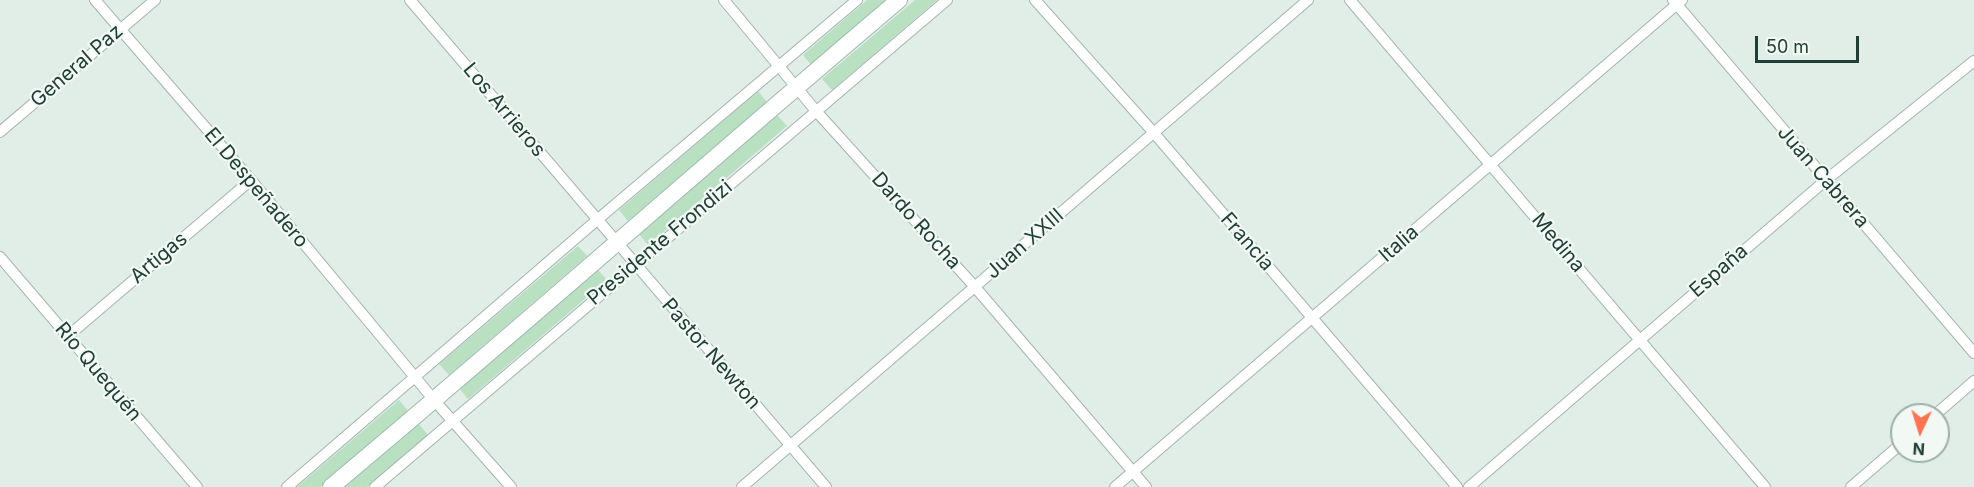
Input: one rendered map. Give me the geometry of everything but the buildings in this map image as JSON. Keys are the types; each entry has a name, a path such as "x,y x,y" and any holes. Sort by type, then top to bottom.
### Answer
{"main road":[{"name":"Presidente Frondizi","path":"331,487 899,0"}],"street":[{"name":"El Despeñadero","path":"95,0 251,180 434,400 511,487"},
{"name":"General Paz","path":"0,132 155,0"},
{"name":"Los Arrieros","path":"410,0 597,220"},
{"name":"Dardo Rocha","path":"724,0 816,111 975,287 1146,487"},
{"path":"287,487 857,0"},
{"name":"Presidente Frondizi","path":"375,487 947,0"},
{"name":"Francia","path":"1035,0 1154,133 1457,487"},
{"name":"Juan XXIII","path":"742,487 1308,0"},
{"name":"Medina","path":"1350,0 1765,487"},
{"name":"Italia","path":"1115,487 1491,165 1677,2"},
{"name":"Juan Cabrera","path":"1677,2 1974,353"},
{"name":"España","path":"1469,487 1826,180 1974,61"},
{"name":"Artigas","path":"68,336 251,180"},
{"name":"Pastor Newton","path":"597,220 826,487"},
{"name":"Río Quequén","path":"0,257 196,487"},
{"path":"1949,403 1974,381"},
{"path":"1851,487 1890,453"}],"green space":[{"path":"867,0 889,0 812,66 803,55"},
{"path":"915,0 937,0 832,90 822,79"},
{"path":"758,91 767,102 628,221 619,210"},
{"path":"777,115 787,126 648,245 639,234"},
{"path":"578,246 587,256 449,375 439,364"},
{"path":"598,270 607,280 468,399 459,388"},
{"path":"399,400 408,411 320,487 297,487"},
{"path":"419,424 428,435 367,487 345,487"}]}
